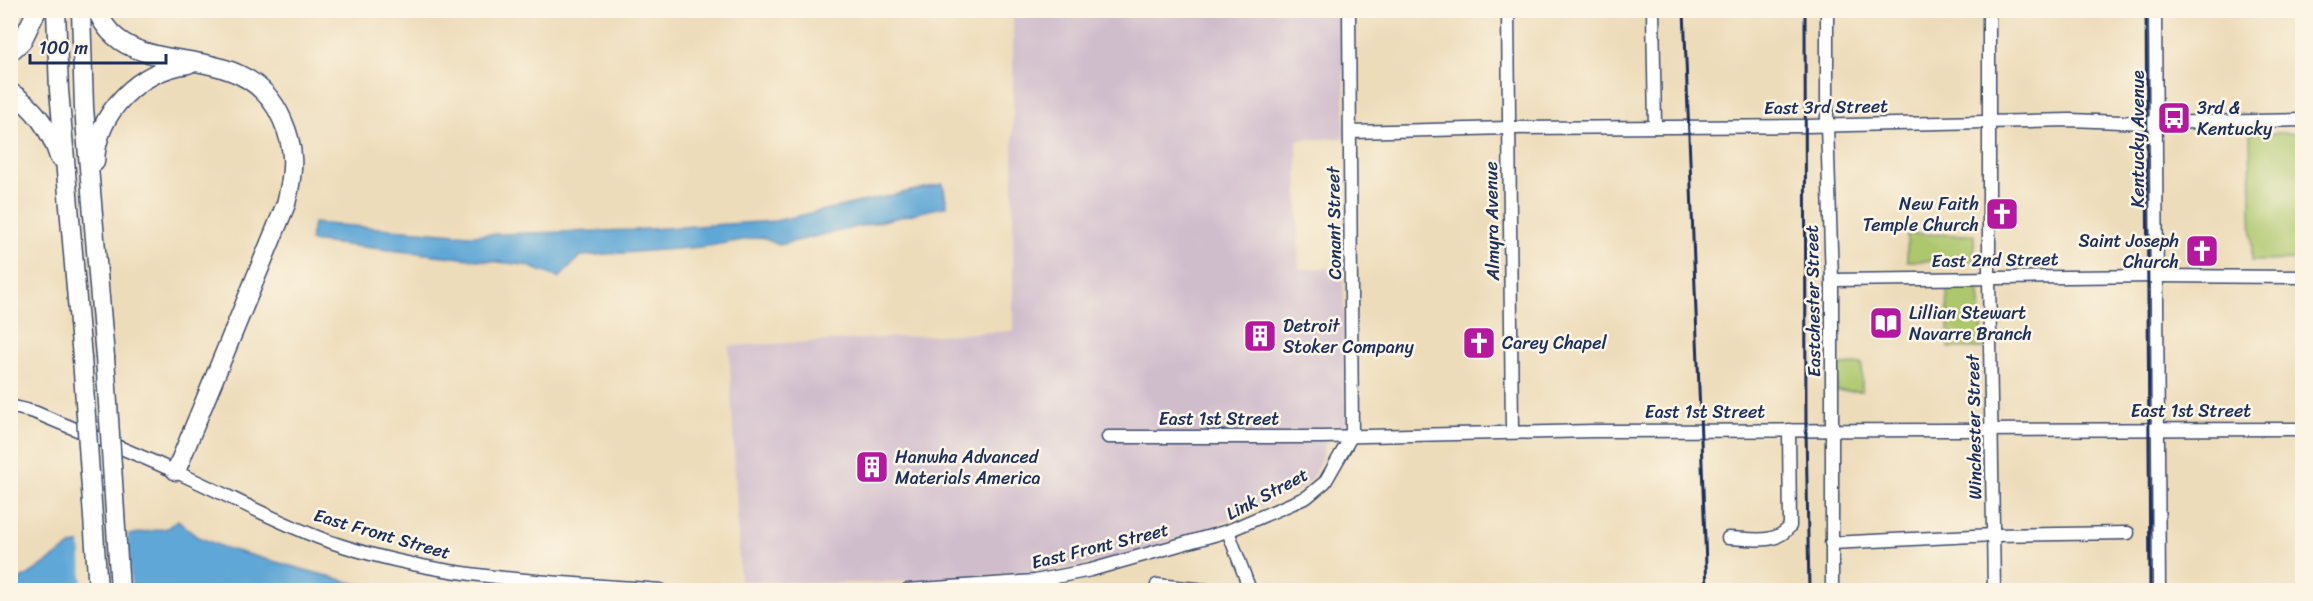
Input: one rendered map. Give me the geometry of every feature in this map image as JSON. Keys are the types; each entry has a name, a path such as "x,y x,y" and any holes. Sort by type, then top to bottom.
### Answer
{"highway":[{"path":"10,52 22,41 37,10"},
{"path":"56,10 58,90 82,358 98,591"},
{"path":"81,10 84,108 105,357 120,591"},
{"path":"98,10 112,33 138,50 152,56 220,66 242,75 261,88 278,108 288,131 293,153 293,176 286,204 176,471"},
{"path":"94,220 97,144 112,110 128,92 155,74 179,65 199,62"},
{"path":"10,92 36,115 52,139 60,160 68,210"}],"street":[{"name":"Conant Street","path":"1348,10 1351,132 1352,435"},
{"name":"Almyra Avenue","path":"1508,10 1512,432"},
{"path":"1653,10 1655,127"},
{"name":"Eastchester Street","path":"1827,10 1827,125 1832,280 1832,591"},
{"name":"Winchester Street","path":"1989,10 1989,278 1994,591"},
{"name":"Kentucky Avenue","path":"2155,10 2159,591"},
{"name":"East 3rd Street","path":"1351,132 2070,120 2155,122 2302,120"},
{"name":"East 2nd Street","path":"1832,280 2156,276 2302,277"},
{"name":"East Front Street","path":"10,406 34,412 176,471 275,519 325,540 449,572 506,580 661,591"},
{"path":"1728,537 1775,539 1786,533 1790,526 1789,429"},
{"name":"East 1st Street","path":"1108,437 1789,429 1992,431 2302,429"},
{"name":"Link Street","path":"1250,591 1228,531 1308,497 1325,482 1352,435"},
{"name":"East Front Street","path":"907,591 1035,581 1091,570 1228,531"},
{"path":"1831,543 1994,534 2128,533"},
{"path":"1157,585 1207,591"}],"shaded area":[{"path":"1013,11 1343,11 1345,138 1297,140 1299,269 1343,268 1346,426 1330,426 1321,460 1312,478 1299,490 1202,531 1130,555 1072,568 938,580 863,583 740,582 729,346 1013,331"}],"green space":[{"path":"2250,133 2302,133 2302,260 2252,261"},
{"path":"1907,234 1974,235 1974,261 1907,261"},
{"path":"1947,287 1976,287 1979,293 1984,348 1949,348"},
{"path":"1862,364 1862,391 1837,391 1836,365"}],"water":[{"path":"943,184 947,206 779,245 761,237 702,247 581,256 559,278 525,265 310,241 313,223 470,235 633,230 775,221"},
{"path":"178,520 196,536 225,548 387,590 11,590 10,579 15,582 28,575 72,545 167,528"}],"pier":[{"path":"127,531 131,590 83,590 80,541"}],"railway":[{"path":"1684,10 1707,590"},
{"path":"1805,10 1806,430 1809,590"},
{"path":"2146,10 2150,590"}],"place":[{"name":"3rd & Kentucky","path":"2174,118"},
{"name":"New Faith Temple Church","path":"2002,214"},
{"name":"Saint Joseph Church","path":"2202,251"},
{"name":"Lillian Stewart Navarre Branch","path":"1886,323"},
{"name":"Detroit Stoker Company","path":"1260,336"},
{"name":"Carey Chapel","path":"1479,343"},
{"name":"Hanwha Advanced Materials America","path":"872,467"}]}
